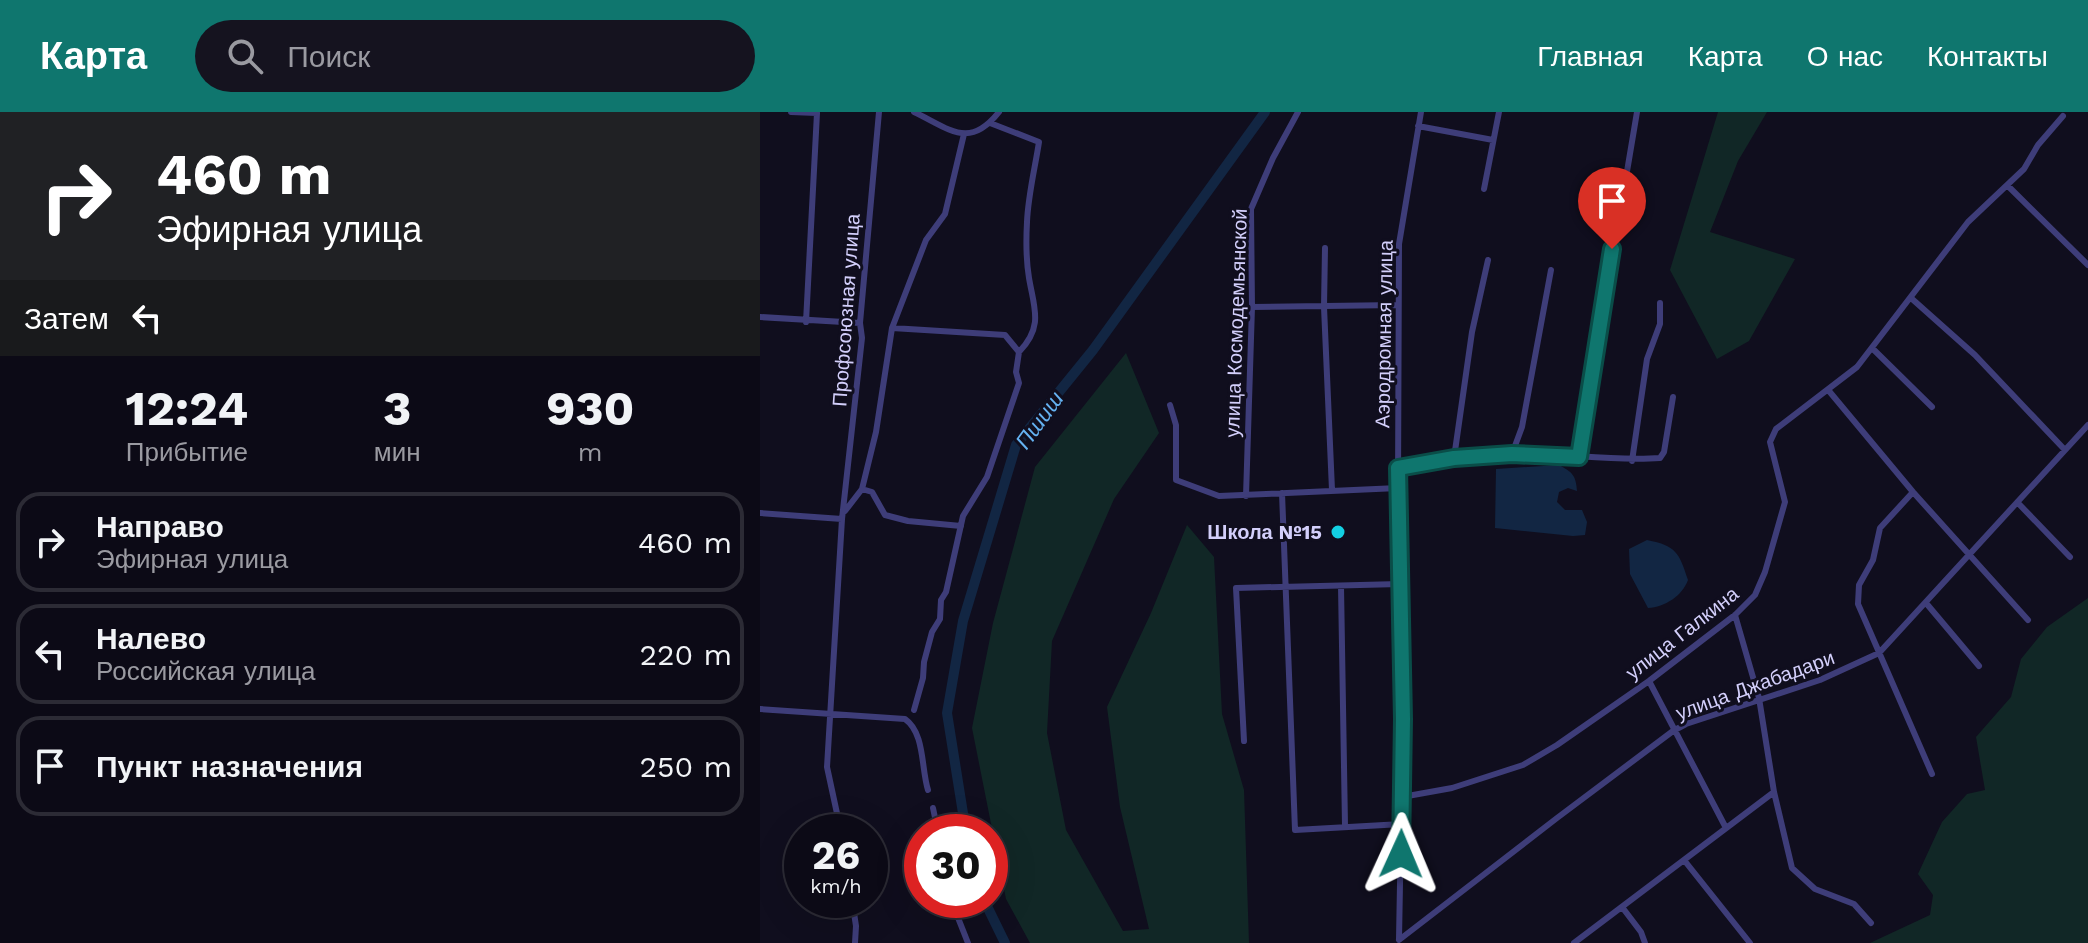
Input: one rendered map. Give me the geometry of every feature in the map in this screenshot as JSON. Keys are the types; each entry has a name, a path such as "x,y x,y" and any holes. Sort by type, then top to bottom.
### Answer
{"street":[{"path":"791,112 817,113 806,322"},
{"name":"Профсоюзная улица","path":"837,814 827,767 842,519 862,338 860,323 879,112"},
{"path":"914,112 964,134 975,134 999,112"},
{"name":"улица Космодемьянской","path":"1246,496 1252,307 1251,209 1273,158 1298,112"},
{"name":"Аэродромная улица","path":"1399,942 1402,797 1399,244 1421,112"},
{"path":"1484,189 1499,112"},
{"path":"1579,457 1637,112"},
{"name":"улица Галкина","path":"1402,797 1452,788 1523,765 1649,681 1735,615 1755,595 1765,572 1785,502 1770,442 1772,436 1786,420 1829,391 1857,367 1968,222 2024,169 2038,145 2063,116"},
{"path":"914,710 932,632 940,619 941,600 946,592 963,516 987,477 1019,383 1016,372 1019,352 1033,332 1036,304 1029,277 1027,219 1039,142 990,123"},
{"path":"1418,126 1493,140"},
{"name":"Профсоюзная улица","path":"845,511 862,489 876,432 892,328 926,240 945,214 964,134"},
{"path":"2008,186 2088,265"},
{"path":"1325,248 1324,307 1332,490"},
{"path":"1454,458 1472,332 1488,260"},
{"path":"1512,454 1522,427 1551,270"},
{"path":"1911,298 1975,355 2065,450"},
{"path":"1632,461 1647,359 1660,324 1660,303"},
{"path":"1252,307 1398,305"},
{"path":"760,317 860,323"},
{"path":"892,328 1005,335 1019,352"},
{"path":"1872,348 1932,407"},
{"path":"1829,391 1913,492 2028,620"},
{"path":"1398,468 1454,458 1512,454 1632,461 1660,458 1664,452 1673,397"},
{"path":"1170,405 1177,435 1176,480 1219,496 1398,488"},
{"name":"улица Джабадари","path":"1399,942 1673,731 1759,698 1820,680 1879,653 2088,425"},
{"path":"862,489 872,492 885,515 908,521 961,526"},
{"path":"1913,492 1880,528 1873,560 1859,585 1858,604 1932,774"},
{"path":"1282,493 1295,830 1402,824"},
{"path":"2018,503 2070,557"},
{"path":"760,513 842,519"},
{"path":"1244,741 1236,588 1400,584"},
{"path":"1341,586 1345,826"},
{"path":"1926,603 1979,666"},
{"path":"1735,615 1759,698 1774,792 1792,868 1815,889 1854,904 1871,923"},
{"path":"1649,681 1726,828"},
{"path":"760,709 905,719 912,724 916,734 928,790"},
{"path":"1574,943 1774,792"},
{"path":"933,808 934,814"},
{"path":"1684,860 1750,943"},
{"path":"1622,907 1641,932 1643,943"},
{"path":"855,918 855,943"},
{"path":"958,918 968,943"}],"green space":[{"path":"1718,112 1767,112 1738,161 1710,232 1795,259 1749,341 1717,359 1670,270"},
{"path":"1126,353 1159,433 1114,499 1052,641 1047,733 1066,830 1123,931 1149,929 1120,807 1107,707 1151,613 1187,525 1214,557 1222,714 1244,790 1249,943 1030,943 1008,903 1008,814 989,814 972,728 993,623 1035,467"},
{"path":"2088,598 2088,943 1870,943 1930,915 1933,895 1918,874 1942,822 1967,794 1985,790 1976,737 2011,697 2021,659 2047,627"}],"water":[{"path":"1559,465 1572,475 1577,491 1568,488 1559,492 1557,502 1565,510 1582,510 1587,522 1585,535 1495,528 1496,469"},
{"path":"1647,540 1671,548 1682,563 1688,580 1672,600 1648,608 1630,574 1629,549"}],"waterway":[{"name":"Пшиш","path":"963,814 947,713 963,621 1016,445 1093,350 1265,112"},
{"name":"Пшиш","path":"993,918 1005,943"}],"place":[{"name":"Школа №15","path":"1338,532"}],"route":[{"path":"1401,854 1403,719 1398,468 1454,458 1512,454 1579,457 1612,249"}]}
